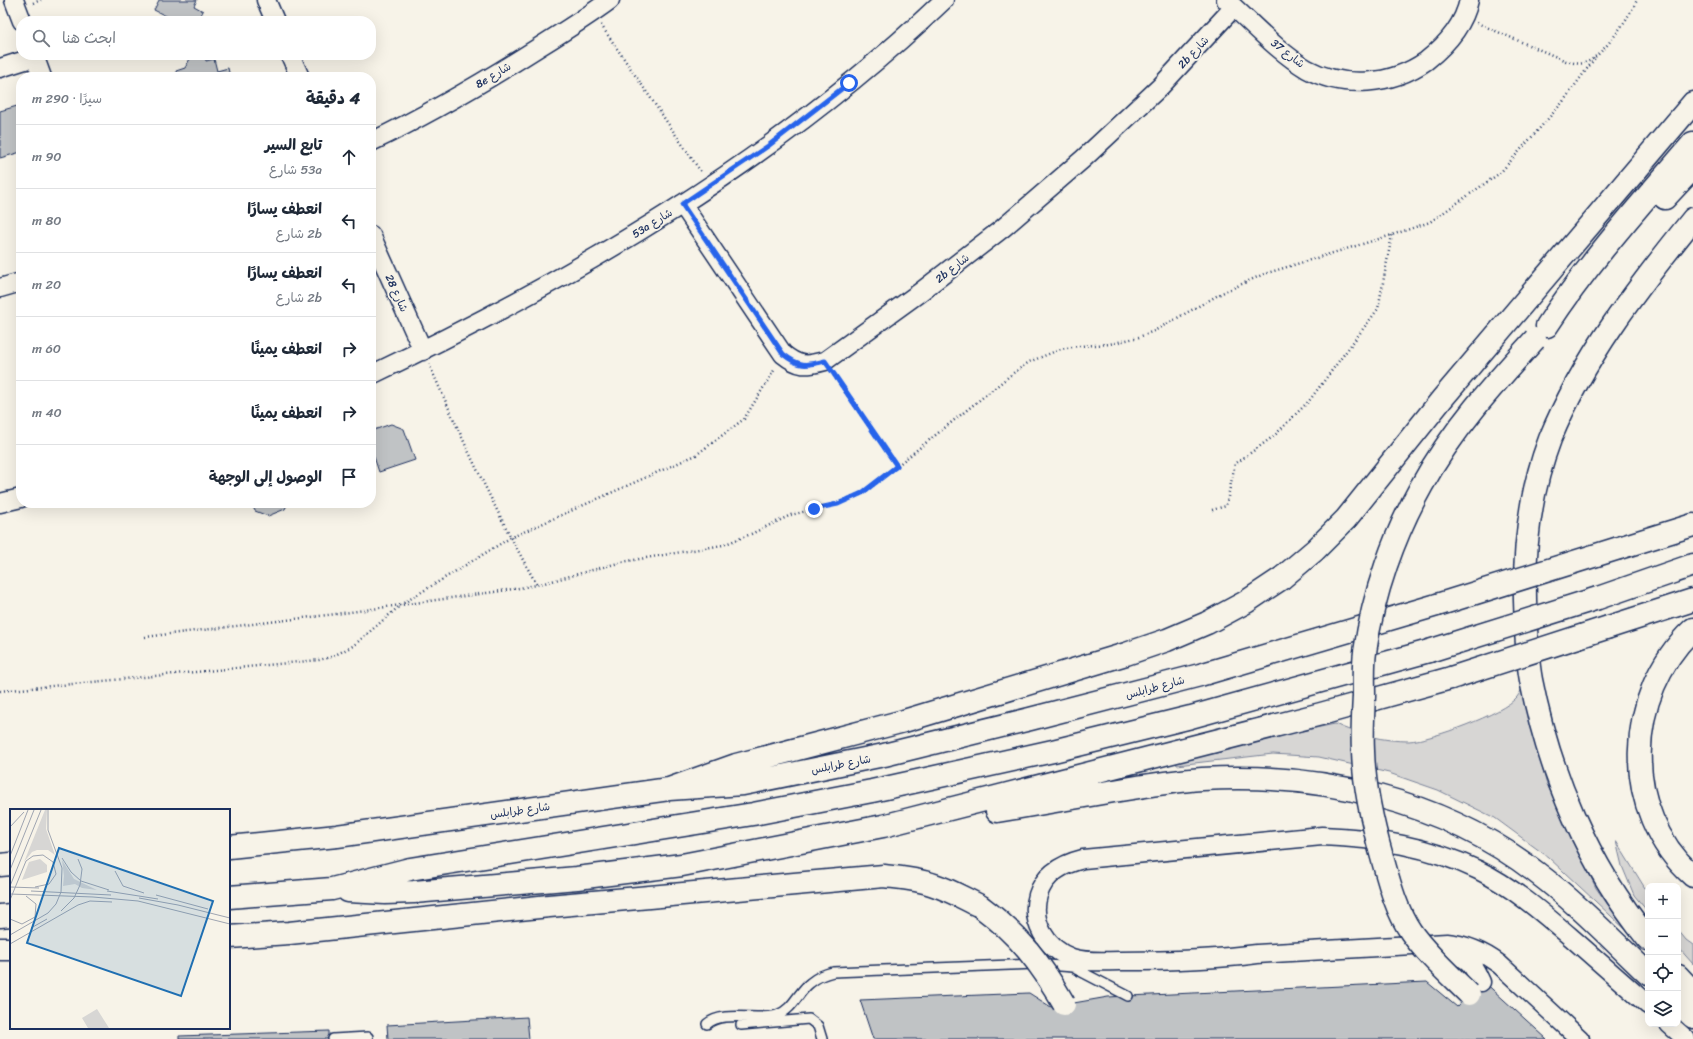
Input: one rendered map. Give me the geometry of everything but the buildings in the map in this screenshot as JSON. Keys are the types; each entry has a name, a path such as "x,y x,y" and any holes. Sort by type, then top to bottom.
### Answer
{"highway":[{"path":"669,789 736,765 904,721 1174,638 1207,623 1246,602 1282,578 1310,554 1346,518 1442,399 1693,103"},
{"path":"1541,332 1604,247 1693,144"},
{"path":"1472,991 1419,942 1411,932 1399,908 1374,831 1367,792 1363,752 1365,653 1376,598 1396,540 1422,484 1455,433 1494,384 1693,168"},
{"path":"1645,936 1614,892 1592,853 1572,813 1556,772 1531,678 1526,618 1525,557 1530,510 1538,478 1550,440 1571,393 1600,344 1693,219"},
{"name":"شارع طرابلس","path":"230,847 345,834 669,789 743,784 884,755 1200,675 1438,605 1693,525"},
{"path":"230,898 332,889 410,869 753,814 872,791 1191,717 1429,651 1598,598 1693,565"},
{"path":"332,889 378,893 414,892 577,878 682,865 883,826 1321,714 1451,678 1693,600"},
{"path":"1693,629 1683,638 1655,679 1645,708 1641,727 1639,751 1645,795 1652,816 1674,855 1693,876"},
{"path":"883,826 961,817 1162,783 1200,779 1266,777 1334,786 1401,803 1449,821 1494,844 1536,872 1569,900 1645,971"},
{"path":"0,865 10,864"},
{"path":"230,937 289,933 557,906 884,876 933,884 980,906 1014,934 1029,950 1042,967 1064,1004"},
{"path":"0,916 10,915"},
{"path":"1681,979 1693,992"},
{"path":"1681,1006 1693,1017"}],"street":[{"path":"14,0 20,16"},
{"path":"266,0 273,16"},
{"name":"8e شارع","path":"376,140 413,122 500,72 593,13 610,0"},
{"name":"53a شارع","path":"376,373 488,317 554,281 682,204 768,146 849,83 944,0"},
{"name":"شارع 37","path":"1230,4 1285,53 1308,69 1334,79 1362,82 1389,79 1415,68 1438,52 1456,31 1469,0"},
{"name":"2b شارع","path":"682,204 783,354 794,363 808,366 825,361 931,284 1003,228 1083,159 1160,87 1230,4"},
{"path":"0,68 23,60"},
{"path":"36,60 40,72"},
{"path":"292,60 298,72"},
{"name":"شارع 28","path":"376,246 423,350"},
{"path":"0,288 16,283"},
{"path":"0,503 16,499"},
{"path":"1580,1039 1499,964 1480,951 1458,944 1447,943 1270,953 1232,958 1163,961 1084,960 1065,956 1047,941 1038,924 1036,904 1042,885 1056,870 1064,864 1083,859 1322,836 1355,837 1387,841 1418,848 1449,858 1479,870 1503,884 1547,917 1645,1002"},
{"path":"1232,958 1268,962 1460,956 1472,964 1472,991"},
{"path":"1672,1027 1686,1039"}],"lane":[{"path":"707,1024 719,1018 770,1016 782,1013 791,1006 811,982 825,974 833,972 1036,964 1073,968 1118,968 1163,961"},
{"path":"1073,968 1128,996"},
{"path":"741,1025 809,1019 818,1026 822,1039"},
{"path":"333,1039 368,1037"}],"path":[{"path":"145,637 207,631 536,585 622,562 706,548 737,540 790,515 826,507 851,499 862,493 1029,362 1045,355 1078,346 1110,344 1139,337 1154,331 1222,292 1257,277 1291,264 1392,235 1430,222 1500,173 1562,103 1595,58 1628,18 1637,0"},
{"path":"593,13 710,185"},
{"path":"1463,17 1566,61 1576,64 1595,58"},
{"path":"1212,510 1226,506 1235,464 1274,436 1309,401 1378,309 1392,235"},
{"path":"423,350 469,455 510,538 536,585"},
{"path":"0,691 319,660 331,657 352,646 402,604 510,538 696,455 744,419 783,354"},
{"path":"825,361 897,466"}],"shaded area":[{"path":"1527,678 1532,727 1546,782 1596,888 1626,930 1548,857 1495,818 1438,790 1389,773 1319,757 1273,754 1177,765 1174,757 1335,724 1380,739 1399,741 1419,740 1466,725 1497,711 1517,697"},
{"path":"1616,841 1645,888 1645,908 1634,895 1622,866"},
{"path":"1681,934 1693,945 1693,964 1681,950"}],"route":[{"path":"814,509 838,504 851,499 862,493 897,466 825,361 808,366 794,363 783,354 682,204 768,146 849,83"}]}
